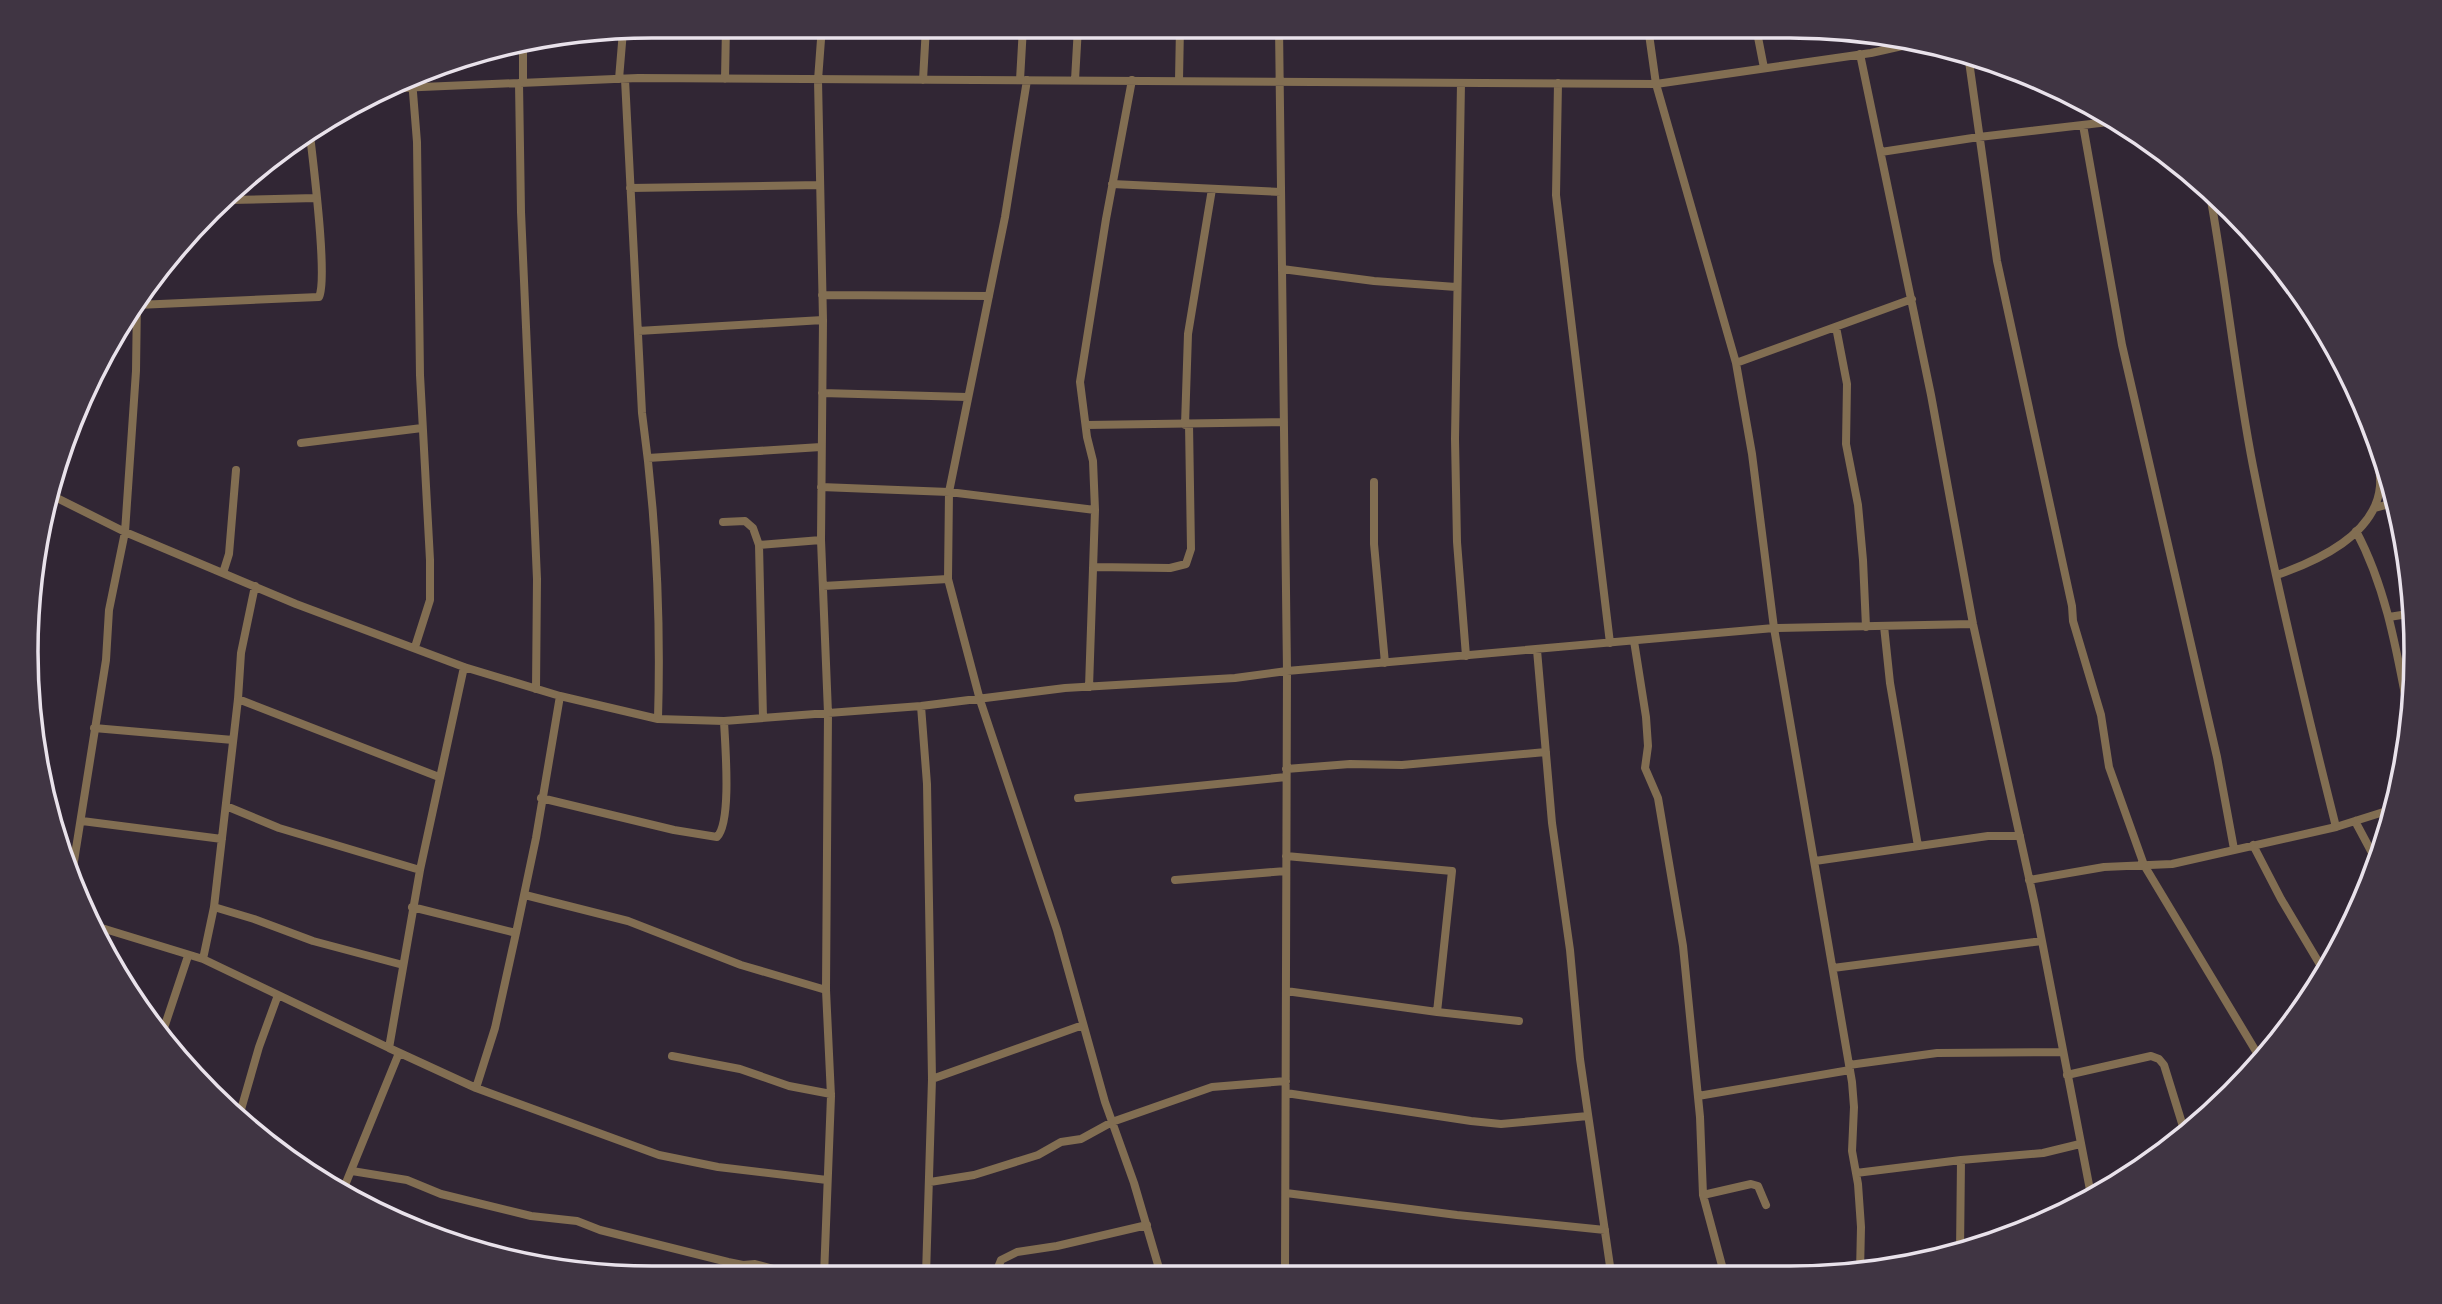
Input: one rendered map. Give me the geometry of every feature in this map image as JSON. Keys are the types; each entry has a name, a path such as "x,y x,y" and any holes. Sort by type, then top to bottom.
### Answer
{"street":[{"path":"725,79 726,38"},
{"path":"821,38 818,80 823,320 821,540 828,713 826,990 831,1094 824,1266"},
{"path":"923,80 925,38"},
{"path":"1023,38 1024,80 1005,217 949,492 948,579 980,700 1056,930 1112,1122 1158,1266"},
{"path":"1074,80 1077,38"},
{"path":"1179,80 1180,38"},
{"path":"1279,38 1287,671 1285,1266"},
{"path":"1650,38 1656,84 1736,363 1752,454 1774,628 1850,1067 1854,1107 1852,1151 1861,1227 1859,1261"},
{"path":"1758,38 1764,68"},
{"path":"623,39 622,79 642,413 649,458 658,631 658,719"},
{"path":"420,84 725,79 1656,84 1860,54 1890,47"},
{"path":"523,52 522,226 537,579 536,689"},
{"path":"1860,54 1912,299 1973,624 2021,836 2089,1187"},
{"path":"1970,65 1997,261 2073,621 2101,715 2109,767 2144,865 2256,1051"},
{"path":"1089,687 1095,510 1093,461 1080,382 1132,80"},
{"path":"1461,83 1455,439 1457,542 1466,656"},
{"path":"1558,83 1556,195 1610,643"},
{"path":"412,87 417,142 422,428 430,560 430,600 415,647"},
{"path":"1881,152 2100,123"},
{"path":"2083,125 2122,345 2217,757 2234,849"},
{"path":"149,302 319,297 322,290 311,142"},
{"path":"1112,184 1281,192"},
{"path":"630,188 820,185"},
{"path":"1093,567 1170,568 1186,564 1191,549 1187,424 1188,334 1212,189"},
{"path":"238,200 316,198"},
{"path":"2212,207 2253,467 2336,827"},
{"path":"1282,269 1456,288"},
{"path":"822,295 989,296"},
{"path":"1736,363 1912,299"},
{"path":"638,331 823,320"},
{"path":"75,859 106,660 108,610 125,532 136,371 136,321"},
{"path":"1836,327 1847,384 1846,444 1858,505 1866,627"},
{"path":"822,393 967,397"},
{"path":"1086,425 1284,422"},
{"path":"301,443 422,428"},
{"path":"649,458 821,447"},
{"path":"223,573 229,554 236,470"},
{"path":"1374,482 1374,544 1385,663"},
{"path":"2277,575 2311,563 2338,547 2356,531 2375,508 2380,482"},
{"path":"821,487 949,492 1095,510"},
{"path":"58,498 125,532 296,604 464,667 560,696 658,719 724,721 921,706 1089,687 1235,678 1287,671 1774,628 1973,624"},
{"path":"2375,508 2386,505"},
{"path":"723,522 745,521 753,528 759,545 763,718"},
{"path":"2356,531 2370,558 2389,617 2402,685"},
{"path":"759,545 821,540"},
{"path":"823,586 948,579"},
{"path":"203,959 214,907 241,653 255,586"},
{"path":"2389,617 2402,615"},
{"path":"1884,626 1890,683 1918,846"},
{"path":"1634,641 1646,717 1648,746 1645,768 1658,798 1682,946 1698,1096 1703,1195 1722,1266"},
{"path":"1536,650 1552,823 1570,950 1588,1116 1610,1266"},
{"path":"389,1048 412,906 464,667"},
{"path":"476,1088 495,1027 525,895 560,696"},
{"path":"238,699 439,777"},
{"path":"921,706 927,784 932,1079 926,1266"},
{"path":"541,798 674,830 717,837 723,831 725,807 724,721"},
{"path":"94,728 233,740"},
{"path":"1079,798 1350,764 1402,765 1546,752"},
{"path":"226,806 279,828 420,870"},
{"path":"2029,880 2104,867 2172,864 2336,827 2383,812"},
{"path":"82,821 222,839"},
{"path":"2356,821 2371,850"},
{"path":"1815,861 1988,836 2021,836"},
{"path":"2253,845 2319,963"},
{"path":"1286,856 1452,872 1437,1012"},
{"path":"1175,880 1286,872"},
{"path":"525,895 628,922 741,965 826,990"},
{"path":"412,906 516,933"},
{"path":"214,907 313,941 403,965"},
{"path":"105,929 203,959 476,1088 659,1155 718,1167 827,1180"},
{"path":"1833,968 2042,941"},
{"path":"165,1025 188,956"},
{"path":"1286,990 1437,1012 1519,1020"},
{"path":"241,1108 278,995"},
{"path":"932,1079 1083,1025"},
{"path":"1698,1096 1937,1053 2062,1052"},
{"path":"346,1184 399,1053"},
{"path":"672,1056 740,1069 789,1086 831,1094"},
{"path":"2067,1075 2151,1056 2159,1059 2164,1065 2182,1124"},
{"path":"930,1182 974,1175 1038,1155 1061,1142 1081,1139 1112,1122 1212,1087 1286,1081"},
{"path":"1286,1093 1471,1122 1501,1124 1588,1116"},
{"path":"1856,1173 2043,1153 2080,1144"},
{"path":"1960,1241 1961,1160"},
{"path":"352,1171 407,1180 441,1194 531,1216 577,1221 600,1230 728,1262 762,1266"},
{"path":"1703,1195 1751,1184 1758,1186 1766,1205"},
{"path":"1286,1193 1605,1230"},
{"path":"999,1266 1001,1260 1017,1252 1057,1246 1147,1225"}]}
